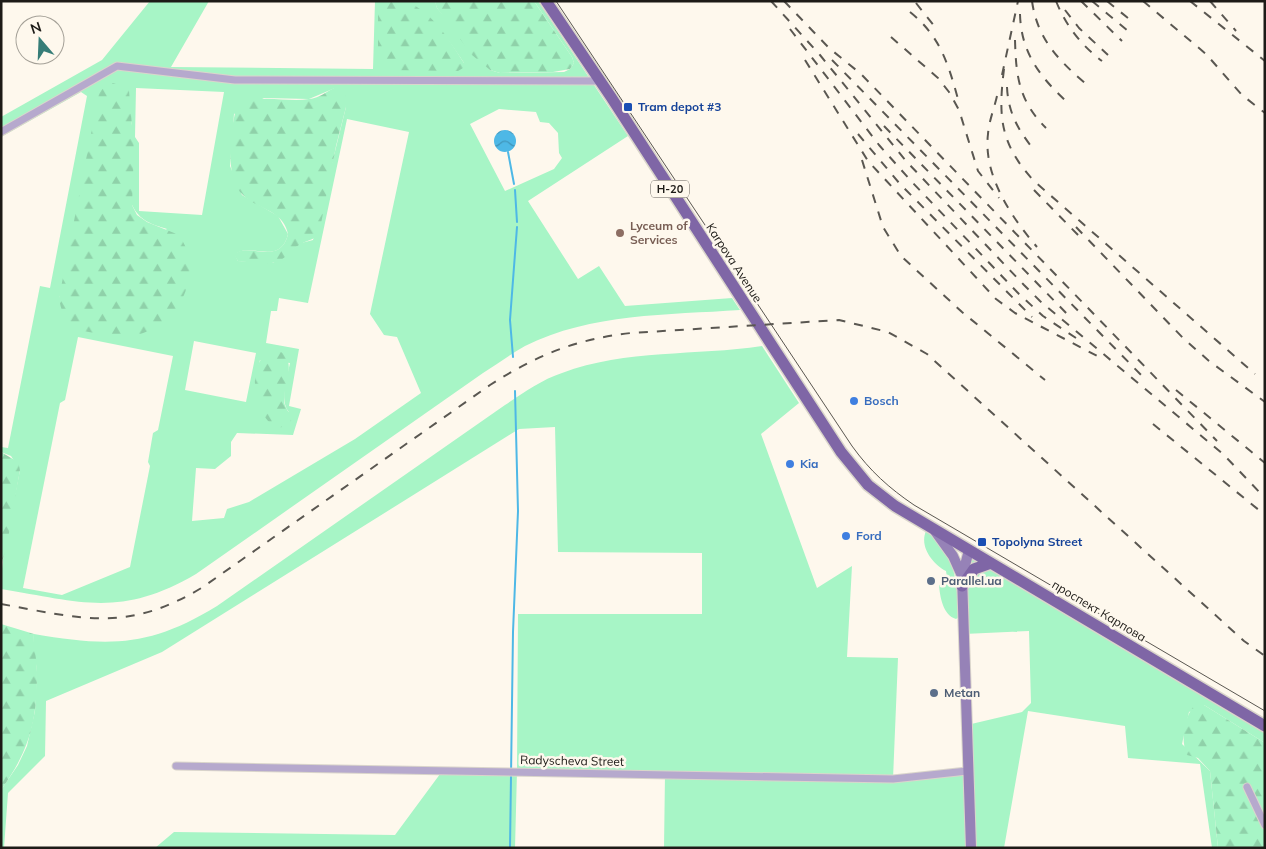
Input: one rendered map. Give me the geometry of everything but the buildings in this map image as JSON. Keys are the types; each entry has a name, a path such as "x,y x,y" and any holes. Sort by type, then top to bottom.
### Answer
{"main road":[{"name":"Karpova Avenue","path":"546,1 841,452 858,475 878,494 919,520"},
{"name":"проспект Карпова","path":"919,520 1265,726"},
{"path":"932,528 953,556 962,582"},
{"path":"969,550 962,582 971,848"},
{"path":"962,582 974,569 991,563"}],"street":[{"path":"1,132 117,66 235,80 600,81"},
{"name":"Radyscheva Street","path":"176,766 504,770 893,779 967,771"},
{"path":"1246,787 1265,825"}],"green space":[{"path":"150,1 209,1 171,67 373,69 375,1 378,1 378,51 464,63 451,44 430,20 402,1 435,1 437,8 490,70 500,73 564,72 570,69 574,63 572,57 534,1 538,1 628,136 528,201 578,279 599,266 625,306 732,298 740,310 658,315 603,321 550,335 525,346 483,373 196,574 169,588 145,597 122,602 100,603 78,602 1,589 5,545 20,470 11,456 1,452 1,447 8,448 40,286 50,288 87,96 81,92 1,137 1,117 102,60","holes":["136,88 224,92 202,215 139,211 139,143 135,137","335,88 346,107 313,240 301,243 273,263 238,261 235,255 241,251 248,250 263,252 278,250 284,244 288,234 278,216 242,195 230,166 234,114 264,98 309,99","499,109 536,112 540,122 549,123 558,133 559,153 562,158 554,169 505,191 470,124","347,119 409,132 370,314 384,335 397,337 421,393 355,439 249,502 227,509 224,518 192,521 196,468 215,469 231,456 231,442 237,433 293,435 301,409 289,406 299,349 266,343 271,311 277,311 279,298 308,303","132,121 132,205 142,218 167,229 59,298","78,337 173,356 158,430 153,433 148,462 150,466 130,567 62,595 23,588 60,403 65,400","194,341 256,353 246,402 185,390","260,360 290,363 284,395 289,412 256,393 256,375"]},
{"path":"378,1 402,1 412,4 430,17 464,63 463,68 458,71 390,70 383,67 378,51"},
{"path":"534,1 572,57 574,63 570,69 553,72 500,73 490,70 472,55 437,8 435,2"},
{"path":"113,83 125,87 129,91 134,149 132,205 137,215 147,222 179,235 184,243 190,268 188,283 183,297 175,310 164,321 151,330 121,337 82,331 75,328 66,320 59,298 99,93 104,87"},
{"path":"334,88 341,88 345,94 346,107 336,146 319,234 302,243 276,262 260,264 238,261 234,255 240,251 271,252 278,250 284,244 288,234 285,226 276,215 243,195 233,177 230,152 232,127 237,106 245,102 263,99 300,100 313,98"},
{"path":"762,346 799,403 761,434 817,588 852,566 847,657 898,658 893,779 967,771 967,725 1022,712 1031,703 1029,631 964,634 963,553 1265,732 1265,743 1204,705 1189,712 1182,744 1210,771 1218,848 1212,848 1200,764 1128,758 1125,726 1028,711 1004,848 664,848 665,774 517,771 515,848 155,848 174,832 395,835 443,770 517,770 518,614 702,614 702,553 558,552 555,427 519,429 162,652 46,701 45,756 8,793 4,848 1,848 1,790 18,765 27,746 35,711 37,669 33,649 34,634 108,642 150,636 171,630 193,620 217,606 505,405 532,387 554,376 586,365 611,360"},
{"path":"276,350 283,353 289,364 284,400 291,422 281,427 271,424 263,414 257,399 255,384 257,369 263,357"},
{"path":"1,452 18,462 20,470 7,544 1,566"},
{"path":"926,531 944,547 953,569 959,617 956,619 948,614 943,605 939,585 948,584 946,571 936,564 926,549 924,537"},
{"path":"1,624 34,634 37,690 33,720 25,748 1,790"},
{"path":"1196,703 1204,705 1265,743 1265,848 1218,848 1210,771 1198,758 1187,755 1185,749 1184,728"}],"water":[{"path":"505,130 513,133 516,141 513,149 505,152 497,149 494,141 497,133"}],"waterway":[{"path":"508,152 514,184"},
{"path":"515,190 517,222"},
{"path":"513,357 510,320 517,227"},
{"path":"510,848 513,632 518,511 515,391"}],"tram line":[{"path":"556,1 852,446 873,471 914,505 1265,711"}],"railway":[{"path":"771,1 820,55 906,161 1024,285 1040,301 1223,454 1265,498"},
{"path":"784,1 829,48 861,74 1217,441"},
{"path":"1002,75 1018,1"},
{"path":"1032,1 1039,26 1050,47 1066,66 1085,83"},
{"path":"1056,1 1064,19 1075,34 1102,61"},
{"path":"1081,1 1122,41"},
{"path":"1092,1 1128,31"},
{"path":"1107,1 1134,23"},
{"path":"1143,1 1206,54 1242,95 1265,113"},
{"path":"1190,1 1265,61"},
{"path":"1210,1 1236,31"},
{"path":"916,3 935,27"},
{"path":"1065,10 1079,28 1108,55"},
{"path":"910,12 936,41 946,62 958,99"},
{"path":"1020,14 1021,28 1028,52 1041,74 1068,103"},
{"path":"790,29 879,145 912,182 1019,294 1043,316 1076,338"},
{"path":"891,37 938,78 949,92 959,110 978,171 999,198"},
{"path":"1015,40 1016,66 1021,88 1030,108 1046,128"},
{"path":"805,60 868,161 996,299 1015,313 1103,359"},
{"path":"832,60 1147,381"},
{"path":"1004,69 1001,102 1004,129 1014,155 1023,168 1034,181 1255,374"},
{"path":"1007,87 1009,104 1014,119 1021,133 1031,146"},
{"path":"997,96 988,134 990,165 994,180 1009,209 1037,247"},
{"path":"884,126 1071,318"},
{"path":"858,134 900,184 1032,317"},
{"path":"862,160 883,227 901,256 962,312 1045,380"},
{"path":"1034,190 1079,236"},
{"path":"1076,227 1183,338 1209,361 1265,402"},
{"path":"1,604 57,614 105,618 128,617 176,602 203,587 507,374 541,357 575,344 592,339 631,333 839,320 888,332 927,354 1244,641 1265,656"},
{"path":"1176,390 1265,463"},
{"path":"1153,424 1265,515"}],"place":[{"name":"Tram depot #3","path":"628,107"},
{"name":"Lyceum of Services","path":"620,233"},
{"name":"Bosch","path":"854,401"},
{"name":"Kia","path":"790,464"},
{"name":"Ford","path":"846,536"},
{"name":"Topolyna Street","path":"982,542"},
{"name":"Parallel.ua","path":"931,581"},
{"name":"Metan","path":"934,693"}]}
